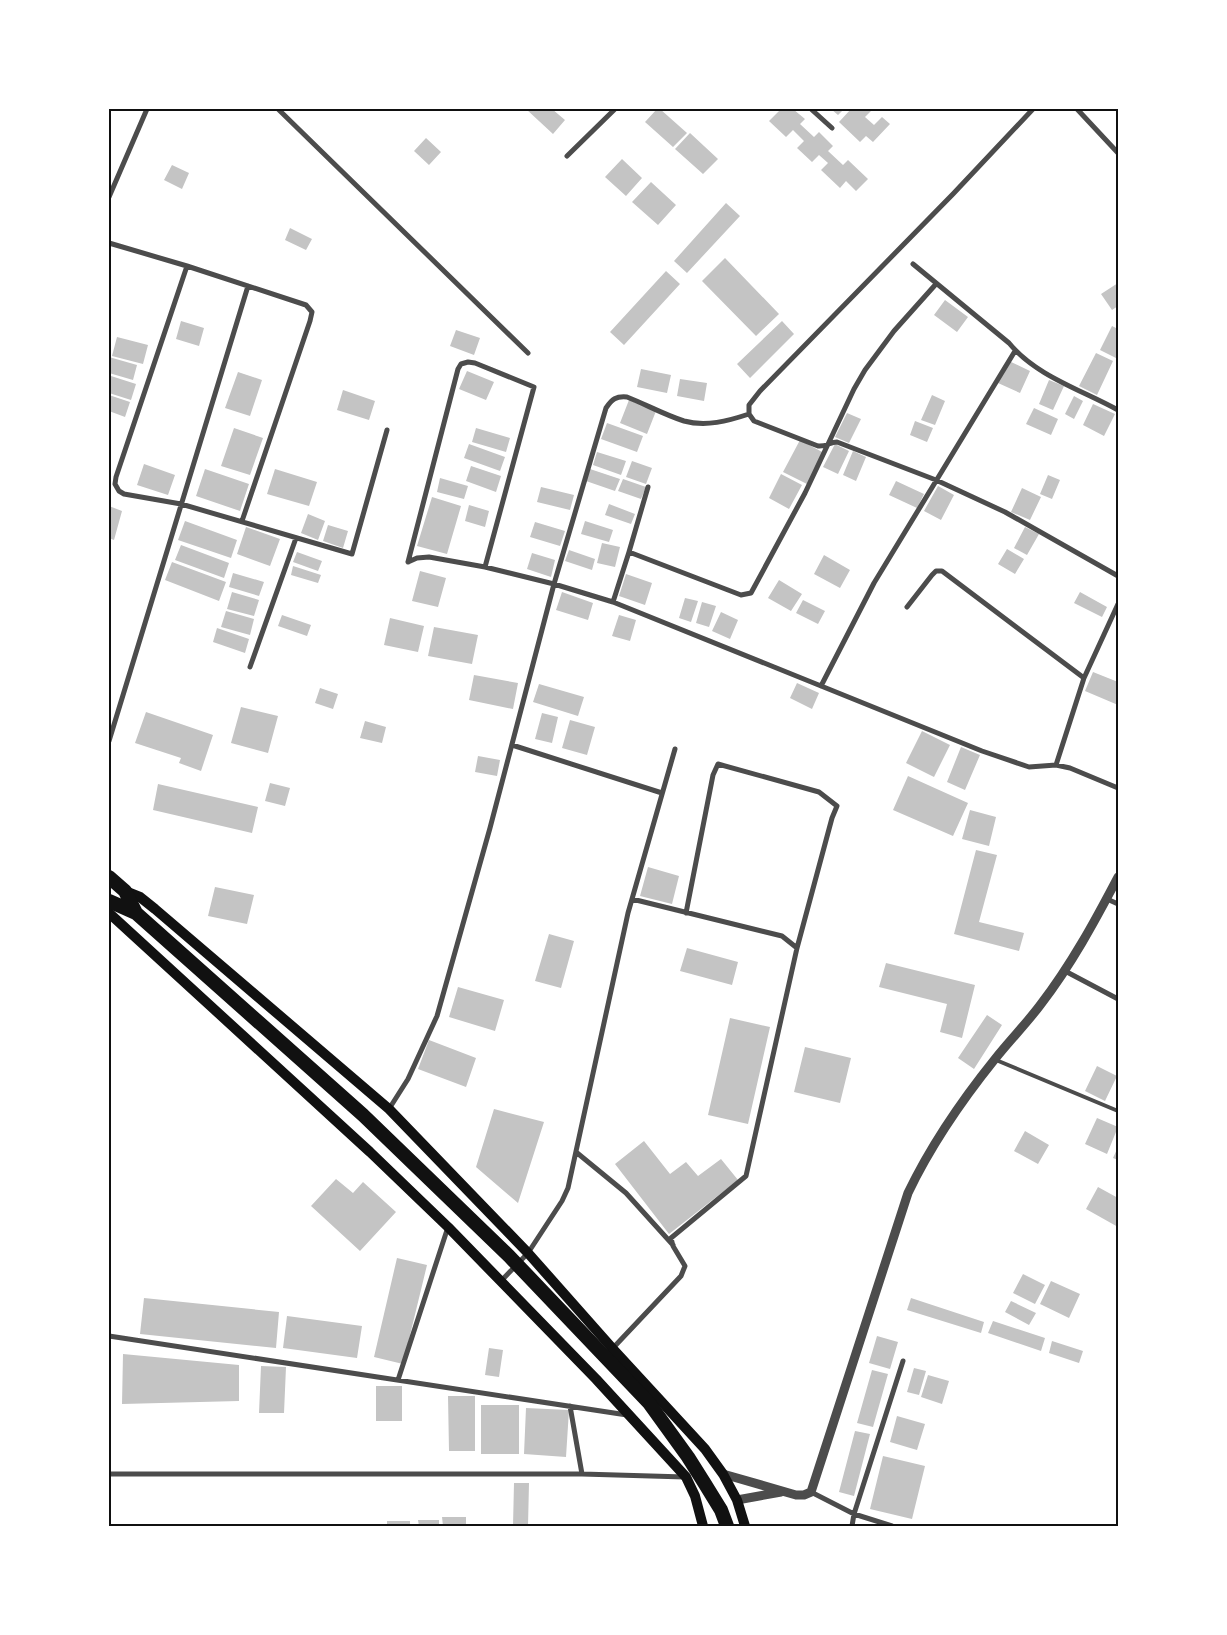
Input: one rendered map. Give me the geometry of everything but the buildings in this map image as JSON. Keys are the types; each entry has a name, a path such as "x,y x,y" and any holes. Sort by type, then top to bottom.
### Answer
{"highway":[{"path":"109,877 125,891 136,913"},
{"path":"109,902 136,913 363,1115 509,1256 649,1403 705,1484 721,1510 726,1526"}],"main road":[{"path":"125,891 140,898 155,909 389,1109 528,1253 705,1449 723,1474 736,1500 745,1526"},
{"path":"109,913 370,1152 501,1281 686,1477 695,1496 703,1526"}],"street":[{"path":"109,197 147,109"},
{"path":"278,109 528,353"},
{"path":"567,156 615,109"},
{"path":"811,109 832,128"},
{"path":"1033,109 953,194 760,391 749,405 749,414 754,420 818,446 823,447 832,442 837,442 936,480 1005,512 1118,576"},
{"path":"1077,109 1118,153"},
{"path":"109,243 248,286 306,306 312,312 242,522"},
{"path":"913,264 1033,365 1118,410"},
{"path":"187,266 116,477 115,484 119,491 124,494 181,504 352,554 387,430"},
{"path":"629,552 741,595 751,593 805,493 854,389 894,332 936,284"},
{"path":"109,740 248,286"},
{"path":"821,686 874,583 1015,351"},
{"path":"485,567 534,387 475,362 468,362 461,364 458,369 408,562 417,558 429,557 485,567 554,584 614,602 1018,764 1040,768 1056,765 1070,768 1118,788"},
{"path":"389,1109 408,1079 437,1016 490,828 554,584 606,408 618,396 627,397 684,421 701,423 733,419 749,414"},
{"path":"614,602 648,487"},
{"path":"250,667 296,538"},
{"path":"907,607 932,575 936,571 942,571 1084,678"},
{"path":"1056,765 1084,678 1118,604"},
{"path":"512,744 662,793"},
{"path":"501,1281 528,1253 562,1201 568,1188 632,899 675,748"},
{"path":"673,1246 671,1238 746,1176 797,948 832,818 837,806 819,792 718,764 714,775 686,912"},
{"path":"723,1474 796,1495 804,1495 811,1492 908,1192 920,1167 937,1138 994,1060 1040,1005 1065,971 1118,877"},
{"path":"632,899 782,936 797,948"},
{"path":"1107,899 1118,904"},
{"path":"1065,971 1118,1000"},
{"path":"576,1152 626,1194 673,1246 684,1266 681,1276 613,1349"},
{"path":"398,1380 448,1227"},
{"path":"109,1336 629,1416"},
{"path":"852,1526 854,1514 903,1361"},
{"path":"570,1406 582,1474"},
{"path":"109,1474 582,1474 686,1477"},
{"path":"736,1500 784,1491"},
{"path":"811,1492 854,1514 892,1526"}],"lane":[{"path":"994,1060 1118,1111"}]}
